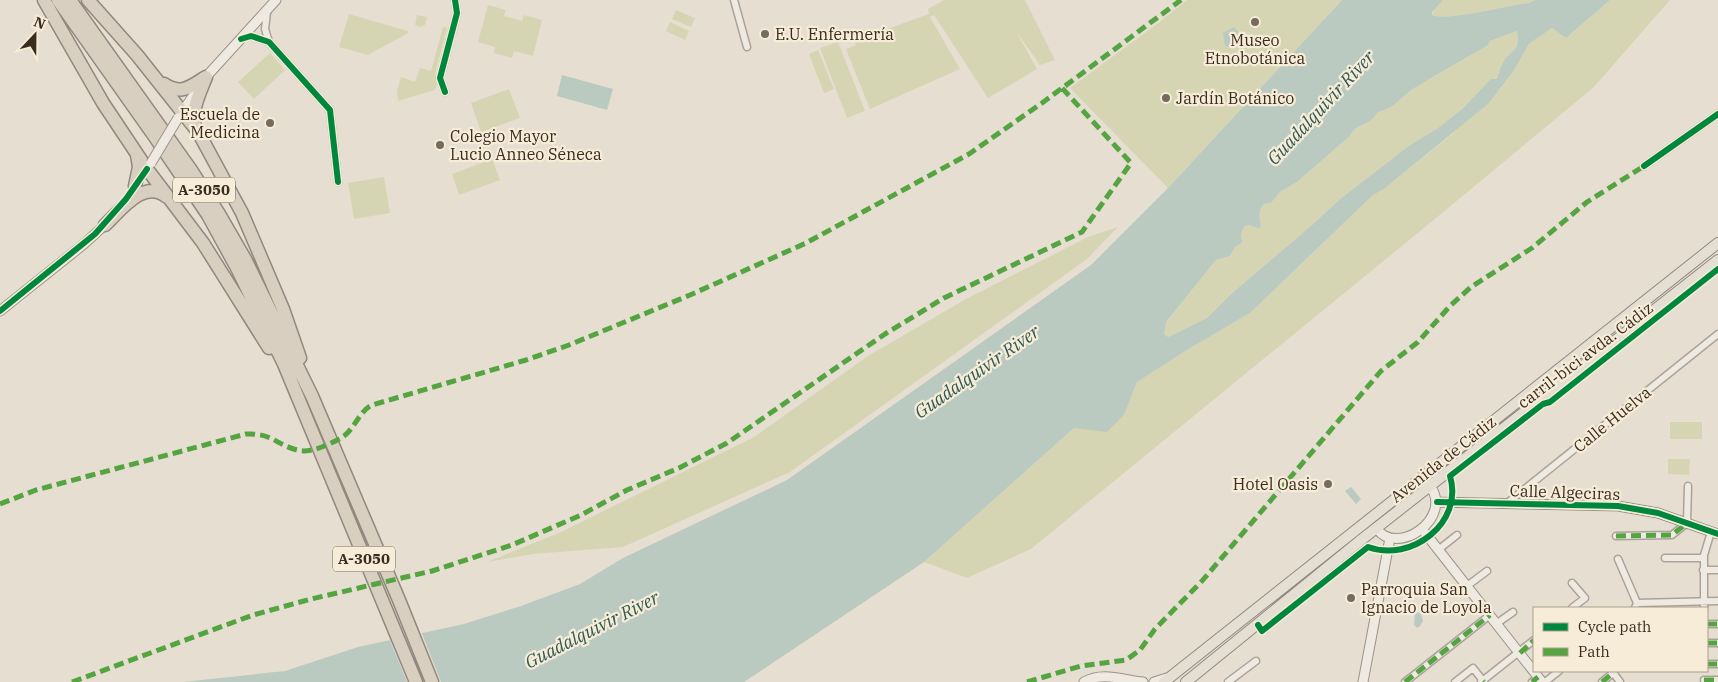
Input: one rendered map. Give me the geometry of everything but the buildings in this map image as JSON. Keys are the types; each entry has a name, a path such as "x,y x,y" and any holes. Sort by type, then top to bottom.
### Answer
{"highway":[{"path":"44,0 90,82 136,151 149,166 169,199 204,243 264,340 284,379 296,394"},
{"name":"A-3050","path":"58,0 208,215 263,319 284,364 416,682"},
{"name":"A-3050","path":"70,0 191,170 219,214 271,310 312,396 432,682"},
{"path":"88,0 158,80 181,115 197,130"},
{"path":"206,77 194,108 197,130 219,168 264,263 286,317 307,376 312,396"},
{"path":"158,80 171,89 178,90 188,88 206,77"},
{"path":"135,186 139,167 136,151"},
{"path":"105,225 131,200 143,192 155,190 169,199"}],"main road":[{"name":"Avenida de Cádiz","path":"1169,679 1718,243"},
{"name":"Avenida de Cádiz","path":"1186,682 1430,486 1717,262"},
{"path":"1423,477 1430,486"},
{"path":"1376,529 1378,520 1402,500 1410,488"}],"street":[{"path":"0,310 84,244 105,225 149,166 206,77 276,0"},
{"path":"444,92 440,78 457,13 455,0"},
{"path":"734,0 747,47"},
{"path":"267,10 265,29 269,42 330,110 338,182"},
{"path":"241,38 250,36 269,42"},
{"path":"1644,166 1718,114"},
{"path":"1698,258 1717,262"},
{"name":"Calle Huelva","path":"1506,504 1718,334"},
{"path":"1376,529 1390,538 1405,536 1422,529 1435,512 1437,502 1430,486"},
{"path":"1616,536 1672,535 1687,524 1688,486"},
{"name":"Calle Algeciras","path":"1437,502 1618,506 1658,513 1715,533"},
{"path":"1422,529 1520,653 1539,681 1557,672"},
{"path":"1704,605 1704,558 1715,533"},
{"path":"1438,550 1457,534"},
{"path":"1363,682 1390,538"},
{"path":"1665,558 1704,558"},
{"path":"1618,559 1636,605 1704,605 1718,601"},
{"path":"1467,586 1487,570"},
{"path":"1703,570 1718,570"},
{"path":"1572,583 1584,598 1573,607"},
{"path":"1496,624 1513,612"},
{"path":"1405,682 1490,615"},
{"path":"1455,682 1473,668 1483,682 1533,641"},
{"path":"1228,682 1256,661"},
{"path":"1602,682 1612,672 1620,682"},
{"path":"1084,682 1094,677 1107,676 1143,682"},
{"name":"Avenida de Cádiz","path":"1154,682 1169,679"},
{"path":"1704,681 1718,680"}],"green space":[{"path":"944,0 1025,0 1055,60 1040,65 1017,33 1037,69 988,98 934,15 930,17 960,69 870,109 846,49 856,45 854,41 929,14 928,9"},
{"name":"Jardín Botánico","path":"1187,0 1342,0 1168,188 1070,88"},
{"path":"1443,0 1535,0 1529,3 1464,15 1440,17 1432,15 1435,7"},
{"path":"1610,0 1670,0 1594,87 1031,549 967,578 924,562 1074,428 1124,415 1137,382 1250,313 1373,195 1384,189 1451,135 1501,88 1513,72 1529,44 1552,28 1566,38"},
{"path":"488,5 506,10 504,16 522,21 524,15 542,20 533,56 514,51 512,58 494,53 495,47 478,42"},
{"path":"676,10 695,18 691,27 672,19"},
{"path":"349,14 408,31 408,33 368,55 339,47"},
{"path":"417,15 427,17 425,25 421,27 415,25"},
{"path":"670,22 689,31 685,40 666,31"},
{"path":"443,27 447,28 435,74 437,84 435,90 398,101 397,91 401,77 415,82 420,68 431,71"},
{"path":"1517,31 1517,45 1500,67 1497,79 1438,128 1410,145 1340,199 1231,294 1207,318 1168,337 1163,334 1166,322 1216,260 1230,256 1235,247 1243,242 1241,234 1245,226 1250,225 1258,229 1261,225 1260,211 1264,204 1271,203 1280,192 1297,182 1348,138 1355,129 1369,121 1378,112 1389,108 1413,89 1487,46 1490,41"},
{"path":"838,42 865,111 847,118 820,48"},
{"path":"818,50 834,89 824,93 809,54"},
{"path":"270,53 285,70 254,99 238,82"},
{"path":"509,89 520,118 481,132 471,103"},
{"path":"492,159 500,180 459,195 452,174"},
{"path":"384,177 390,213 354,219 348,183"},
{"path":"1118,227 1087,259 790,472 623,547 533,554 487,562 561,532 754,437 868,356 966,299 1088,237"},
{"path":"1670,422 1702,422 1702,439 1670,439"},
{"path":"1668,459 1690,459 1689,475 1668,474"}],"water":[{"name":"Guadalquivir River","path":"1342,0 1443,0 1432,12 1432,15 1440,17 1479,12 1529,3 1535,0 1610,0 1566,38 1552,28 1529,44 1513,72 1488,104 1384,189 1373,195 1250,313 1137,382 1124,415 1107,432 1074,428 924,562 744,682 183,682 285,671 358,647 464,624 521,606 580,584 623,558 787,480 1091,265 1168,188","holes":["1517,31 1516,47 1502,64 1497,79 1491,79 1464,107 1438,128 1410,145 1340,199 1231,294 1207,318 1168,337 1164,334 1166,322 1216,260 1230,256 1235,247 1243,242 1241,234 1245,226 1250,225 1259,229 1261,225 1260,211 1264,204 1271,203 1280,192 1297,182 1348,138 1355,129 1369,121 1378,112 1393,105 1413,89 1487,46 1490,41"]},
{"path":"1234,27 1243,37 1237,48 1225,46 1223,33"},
{"path":"562,75 613,89 607,110 557,96"},
{"path":"1351,487 1361,499 1356,504 1345,491"},
{"path":"1417,612 1421,614 1423,621 1417,628 1414,625"}],"pier":[{"path":"421,631 441,682 407,682 389,638"}],"marked path":[{"path":"0,504 36,490 246,434 262,435 302,451 320,448 346,435 363,412 372,405 526,360 569,345 690,295 806,243 969,154 1042,103 1181,0"},
{"path":"72,682 253,615 311,599 432,571 512,545 581,515 627,490 679,468 727,443 885,334 944,298 1082,232 1131,163 1062,88"},
{"path":"1027,682 1081,666 1126,660 1140,650 1155,629 1202,581 1381,371 1418,342 1450,306 1471,287 1532,248 1587,202 1644,166"},
{"path":"1616,536 1672,535 1687,523"},
{"path":"1405,682 1490,615"},
{"path":"1708,624 1718,624"},
{"path":"1520,653 1533,641"},
{"path":"1708,643 1718,643"},
{"path":"1708,664 1718,664"},
{"path":"1602,682 1613,673"},
{"path":"1532,682 1538,677"},
{"path":"1704,680 1718,680"}],"cycle path":[{"path":"445,92 440,78 457,13 455,0"},
{"path":"241,39 251,36 269,42 330,110 338,182"},
{"path":"1644,166 1718,114"},
{"path":"0,311 95,234 126,199 147,169"},
{"name":"carril-bici avda. Cádiz","path":"1258,625 1262,631 1368,547 1384,550 1401,549 1417,544 1430,535 1442,523 1449,509 1452,493 1450,476 1543,404 1550,402 1718,269"},
{"path":"1437,502 1618,506 1658,513 1718,534"}],"place":[{"name":"Museo Etnobotánica","path":"1255,22"},
{"name":"E.U. Enfermería","path":"765,34"},
{"name":"Jardín Botánico","path":"1166,98"},
{"name":"Escuela de Medicina","path":"270,123"},
{"name":"Colegio Mayor Lucio Anneo Séneca","path":"440,145"},
{"name":"Hotel Oasis","path":"1328,484"},
{"name":"Parroquia San Ignacio de Loyola","path":"1351,598"}]}
